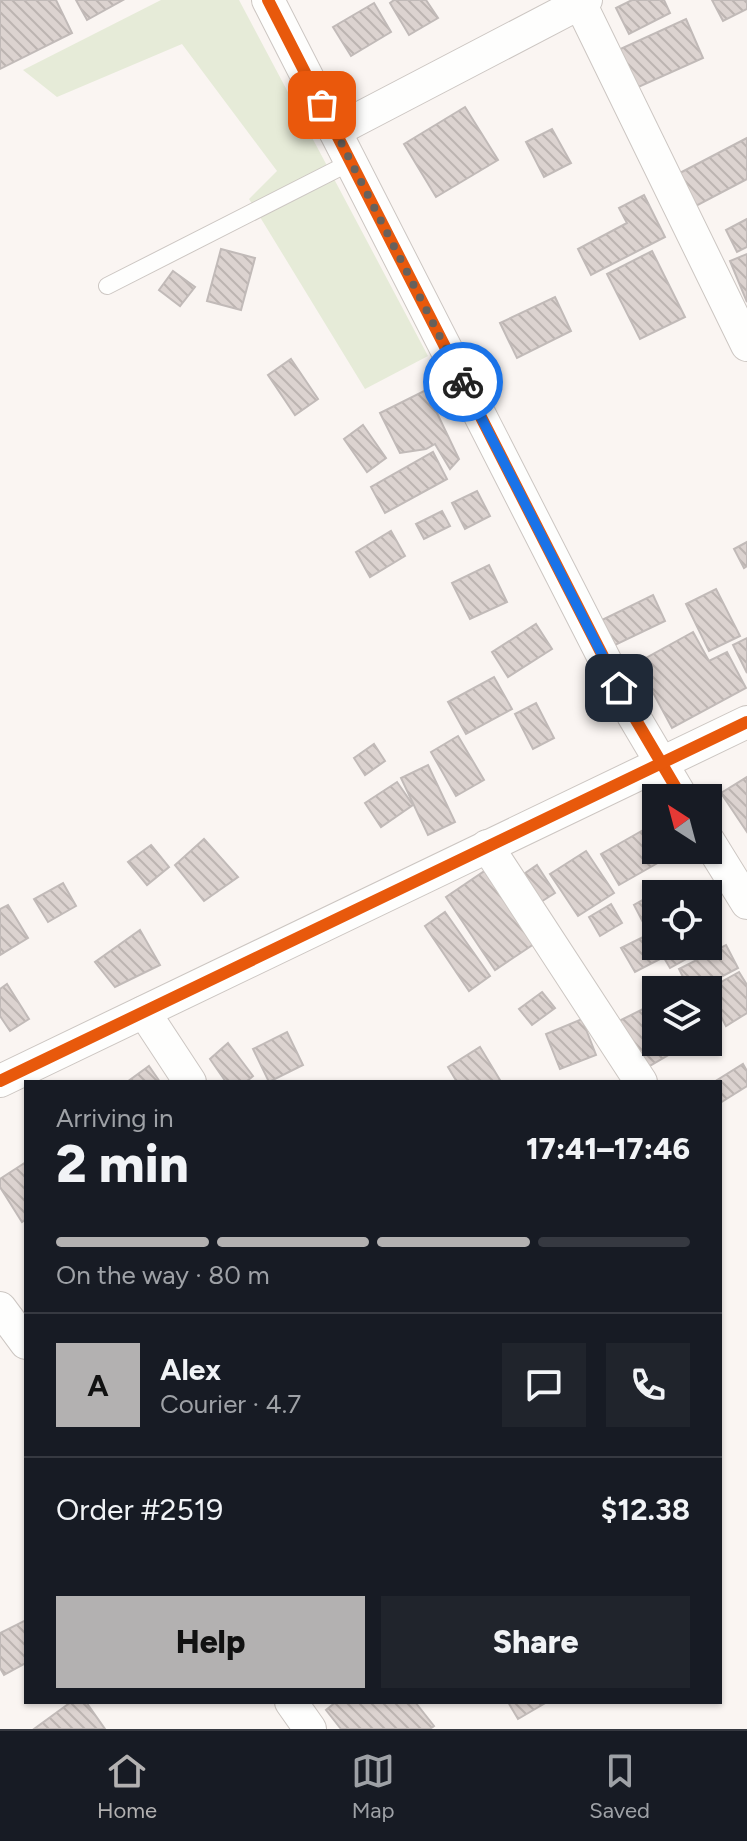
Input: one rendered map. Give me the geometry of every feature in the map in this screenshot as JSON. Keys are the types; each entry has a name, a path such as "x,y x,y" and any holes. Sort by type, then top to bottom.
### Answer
{"street":[{"path":"268,0 633,715 673,784"},
{"path":"335,131 583,2 747,345"},
{"path":"0,1081 747,722"},
{"path":"487,846 640,1080"},
{"path":"722,863 747,903"},
{"path":"144,1012 189,1080"},
{"path":"0,1308 24,1340"}],"lane":[{"path":"107,286 351,162"}],"green space":[{"path":"161,0 239,0 428,356 365,389 249,199 277,171 182,44 57,97 23,70"}],"building":[{"path":"0,0 56,0 72,33 0,69"},
{"path":"76,0 123,0 87,20"},
{"path":"394,0 426,0 438,18 409,35 390,3"},
{"path":"632,0 664,0 670,13 629,34 616,8"},
{"path":"712,0 747,0 747,9 723,21"},
{"path":"374,3 391,32 351,56 333,27"},
{"path":"686,19 703,58 634,89 616,51"},
{"path":"465,107 498,160 436,197 404,144"},
{"path":"552,129 571,163 544,177 526,142"},
{"path":"747,138 747,179 694,207 676,175"},
{"path":"644,195 665,237 591,275 578,249 627,223 619,208"},
{"path":"747,219 747,247 737,252 726,230"},
{"path":"221,249 255,258 241,310 207,301"},
{"path":"652,251 685,317 640,339 607,274"},
{"path":"747,254 747,302 730,261"},
{"path":"173,271 195,287 180,306 159,290"},
{"path":"555,297 571,331 517,358 500,323"},
{"path":"291,359 318,399 295,415 268,375"},
{"path":"426,390 459,459 450,469 435,444 426,449 400,453 380,413"},
{"path":"363,425 386,458 367,472 344,439"},
{"path":"433,452 447,479 385,513 371,487"},
{"path":"477,491 490,516 465,529 452,503"},
{"path":"442,511 450,526 424,539 416,524"},
{"path":"391,531 405,556 370,577 356,552"},
{"path":"747,542 747,566 744,568 734,549"},
{"path":"489,565 507,602 470,619 452,583"},
{"path":"716,589 740,636 709,651 686,604"},
{"path":"653,595 665,621 615,645 602,620"},
{"path":"536,624 552,649 508,677 492,652"},
{"path":"693,632 709,661 727,652 746,688 672,728 637,663"},
{"path":"747,638 747,673 733,645"},
{"path":"494,677 512,709 466,734 448,702"},
{"path":"536,703 554,738 533,749 515,714"},
{"path":"458,736 484,780 456,796 431,752"},
{"path":"374,744 385,761 365,775 354,758"},
{"path":"428,765 455,822 428,835 401,778"},
{"path":"747,777 747,832 722,794"},
{"path":"397,782 413,805 381,827 365,803"},
{"path":"642,831 642,864 656,864 619,885 601,854"},
{"path":"204,839 238,877 204,901 175,865"},
{"path":"151,845 169,867 147,885 128,862"},
{"path":"586,851 614,893 578,916 550,874"},
{"path":"537,865 555,893 536,905 518,878"},
{"path":"486,870 534,944 495,970 446,897"},
{"path":"63,883 76,906 48,922 34,899"},
{"path":"642,901 642,920 634,905"},
{"path":"611,904 622,923 600,936 589,917"},
{"path":"8,905 28,938 0,955 0,909"},
{"path":"445,912 490,976 469,991 425,926"},
{"path":"140,930 160,965 115,987 95,962"},
{"path":"642,938 642,960 658,960 635,972 621,948"},
{"path":"726,945 738,968 722,976 682,976 679,969 697,960 722,960 722,947"},
{"path":"665,960 684,960 670,968"},
{"path":"739,972 747,985 747,1013 726,1026 722,1018 722,982"},
{"path":"7,984 29,1019 10,1031 0,1016 0,989"},
{"path":"542,992 555,1008 532,1025 519,1009"},
{"path":"642,1010 642,1056 667,1056 641,1071 617,1022"},
{"path":"582,1019 596,1055 560,1069 546,1034"},
{"path":"287,1032 303,1065 268,1080 253,1049"},
{"path":"228,1043 253,1076 248,1080 225,1080 210,1059"},
{"path":"480,1047 500,1080 456,1080 448,1067"},
{"path":"743,1064 747,1071 747,1086 722,1102 722,1080 717,1080"},
{"path":"149,1066 159,1080 130,1080"},
{"path":"24,1163 22,1222 0,1187 0,1179"},
{"path":"24,1621 24,1664 4,1675 0,1668 0,1633"},
{"path":"68,1704 87,1704 105,1729 34,1729"},
{"path":"334,1704 417,1704 434,1726 430,1729 341,1729 326,1710"},
{"path":"509,1704 544,1704 518,1719"}],"cycle path":[{"path":"268,0 633,715 674,784"},
{"path":"0,1081 747,722"}],"way so far":[{"path":"322,105 463,382"}],"route":[{"path":"463,382 619,688"}]}
